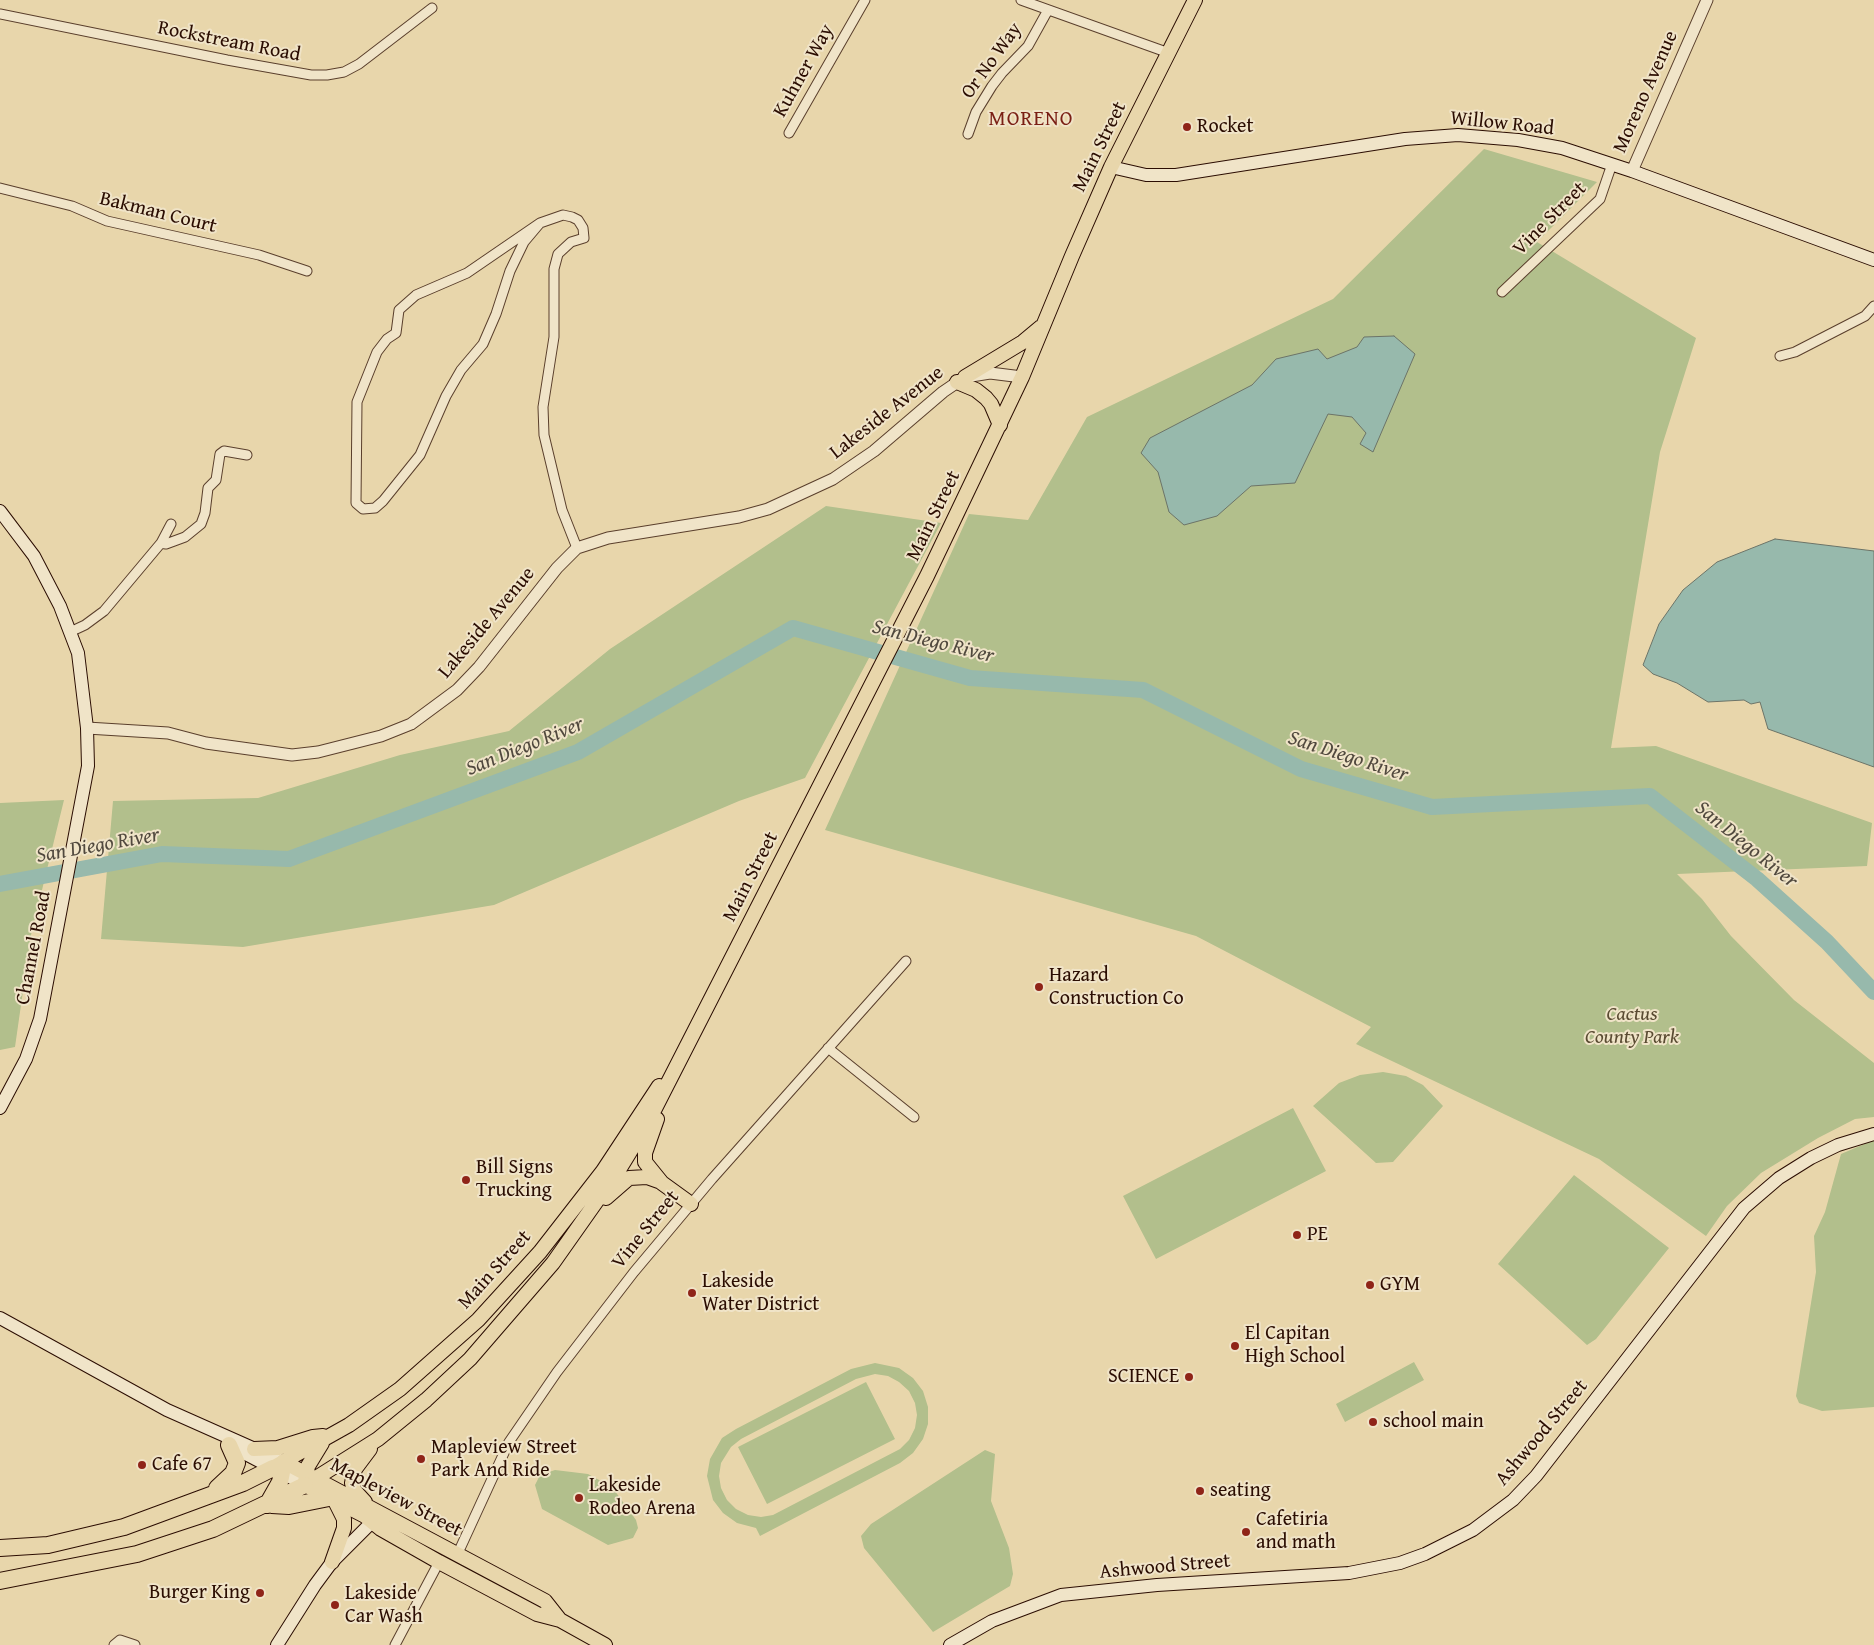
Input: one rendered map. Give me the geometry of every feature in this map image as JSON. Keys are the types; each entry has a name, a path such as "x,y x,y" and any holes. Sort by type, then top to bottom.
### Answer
{"highway":[{"path":"204,1498 233,1474 237,1464 229,1445"},
{"path":"0,1548 48,1545 124,1527 280,1468"},
{"path":"267,1505 280,1468"},
{"path":"0,1581 137,1554 213,1529 267,1505 309,1479"},
{"path":"267,1505 289,1506 332,1499"}],"main road":[{"name":"Main Street","path":"309,1479 378,1439 426,1400 470,1358 553,1263 586,1217 647,1124 962,505 1022,377 1111,167 1195,0"},
{"name":"Willow Road","path":"1111,167 1146,175 1176,175 1404,139 1458,135 1518,140 1562,148 1612,164 1874,260"},
{"path":"1000,425 992,404 961,380 1023,342 1044,325"},
{"path":"0,511 34,556 60,606 78,654 87,728"},
{"name":"Channel Road","path":"0,1108 26,1059 40,1019 88,766 87,728"},
{"name":"Main Street","path":"280,1468 400,1389 433,1362 478,1320 540,1252 603,1171 690,1040"},
{"path":"690,1040 645,1153 650,1171 662,1183 691,1204"},
{"name":"Ashwood Street","path":"950,1645 992,1621 1061,1595 1157,1585 1349,1573 1400,1563 1426,1554 1473,1530 1513,1500 1536,1476 1744,1208 1778,1178 1811,1158 1838,1145 1874,1134"},
{"path":"586,1217 629,1178 647,1177 662,1183"},
{"name":"Mapleview Street","path":"0,1318 204,1427 254,1449 280,1468"},
{"name":"Mapleview Street","path":"204,1427 209,1435 229,1445 309,1479 374,1514 458,1553 545,1601 560,1620"},
{"path":"254,1449 278,1448 313,1437 327,1438"},
{"path":"309,1479 309,1464 327,1438"},
{"path":"277,1645 332,1562 374,1514 354,1490 352,1483 355,1469 378,1439"},
{"name":"Mapleview Street","path":"309,1479 332,1499 374,1514 439,1562 537,1614 560,1620 605,1645"},
{"path":"332,1499 344,1519 344,1528 332,1562"}],"street":[{"name":"Kuhner Way","path":"789,133 865,0"},
{"path":"1020,0 1169,53"},
{"name":"Moreno Avenue","path":"1632,171 1707,0"},
{"name":"Rockstream Road","path":"0,14 237,62 311,75 327,75 344,72 359,64 432,8"},
{"name":"Or No Way","path":"968,134 980,105 1002,73 1028,46 1048,10"},
{"name":"Vine Street","path":"1502,292 1600,199 1612,164"},
{"name":"Bakman Court","path":"0,188 72,206 107,222 259,256 307,271"},
{"path":"540,223 524,242 510,270 496,314 483,344 461,370 446,396 420,455 375,508 363,509 356,503 357,402 377,352 387,339 396,333 399,310 416,295 467,273 540,223 563,215 578,220 583,228 584,238 571,242 558,254 554,270 554,338 543,407 544,435 562,510 577,548"},
{"path":"1780,356 1795,352 1865,316 1874,306"},
{"name":"Lakeside Avenue","path":"87,728 168,733 206,743 292,755 318,752 381,736 411,724 457,690 479,667 557,568 577,548 608,538 739,517 794,498 833,478 874,451 943,392 961,380 990,374 1022,377"},
{"path":"161,543 166,544 185,537 201,524 205,513 208,488 216,480 220,454 224,451 247,455"},
{"path":"70,632 85,625 104,611 161,543 171,524"},
{"name":"Vine Street","path":"458,1553 509,1442 557,1372 691,1204 906,961"},
{"path":"828,1048 914,1117"},
{"path":"395,1645 439,1562"},
{"path":"117,1643 135,1645"}],"green space":[{"name":"Cactus County Park","path":"1484,149 1597,182 1537,242 1696,338 1660,452 1611,748 1656,746 1872,823 1867,866 1677,874 1702,899 1731,936 1794,1000 1874,1063 1874,1117 1855,1119 1818,1138 1761,1173 1727,1206 1706,1236 1599,1159 1356,1044 1371,1027 1196,936 825,830 969,514 1028,520 1087,417 1333,299"},
{"path":"826,506 941,523 805,778 739,801 494,905 243,947 101,939 113,801 258,798 400,755 509,731 610,649"},
{"path":"64,800 31,935 15,1047 0,1050 0,803"},
{"path":"1383,1072 1406,1076 1423,1085 1443,1106 1393,1162 1376,1163 1313,1106 1339,1083 1360,1075"},
{"path":"1293,1108 1326,1171 1156,1259 1123,1196"},
{"path":"1874,1140 1874,1407 1822,1411 1799,1403 1796,1396 1816,1272 1814,1236 1825,1212 1841,1154"},
{"path":"1574,1175 1669,1248 1596,1339 1587,1345 1498,1264"},
{"path":"1414,1362 1424,1380 1345,1422 1336,1404"},
{"path":"875,1363 899,1368 913,1378 923,1391 928,1407 928,1424 923,1439 913,1453 900,1463 760,1536 756,1528 737,1523 723,1513 713,1500 707,1476 710,1459 722,1438 851,1369","holes":["875,1374 888,1376 899,1382 909,1391 915,1403 917,1415 915,1428 909,1440 900,1449 773,1515 761,1517 748,1515 736,1509 727,1500 721,1488 719,1476 721,1463 731,1447 741,1439 856,1379"]},
{"path":"866,1382 895,1439 767,1504 738,1447"},
{"path":"985,1450 995,1454 991,1501 1009,1548 1013,1574 1010,1586 933,1632 864,1548 861,1536 871,1524"},
{"name":"Lakeside Rodeo Arena","path":"555,1470 588,1474 612,1487 636,1520 638,1528 633,1538 608,1545 542,1509 535,1485 540,1475"}],"shaded area":[{"path":"1394,336 1415,354 1373,452 1360,444 1366,433 1352,417 1328,414 1295,483 1251,486 1217,516 1184,525 1169,512 1158,472 1141,453 1150,438 1252,385 1276,359 1318,349 1327,359 1357,347 1364,337"},
{"path":"1775,539 1874,551 1874,767 1768,729 1760,702 1751,704 1744,700 1708,702 1677,683 1653,674 1643,665 1659,624 1683,590 1717,562"}],"waterway":[{"name":"San Diego River","path":"0,884 162,854 289,859 578,752 793,628 970,678 1143,690 1301,769 1432,807 1650,796 1757,879 1827,942 1874,992"}],"place":[{"name":"Rocket","path":"1187,127"},
{"name":"Hazard Construction Co","path":"1039,987"},
{"name":"Bill Signs Trucking","path":"466,1180"},
{"name":"PE","path":"1297,1235"},
{"name":"GYM","path":"1370,1285"},
{"name":"Lakeside Water District","path":"692,1293"},
{"name":"El Capitan High School","path":"1235,1346"},
{"name":"SCIENCE","path":"1189,1377"},
{"name":"school main","path":"1373,1422"},
{"name":"Mapleview Street Park And Ride","path":"421,1459"},
{"name":"Cafe 67","path":"142,1465"},
{"name":"seating","path":"1200,1491"},
{"name":"Lakeside Rodeo Arena","path":"579,1498"},
{"name":"Cafetiria and math","path":"1246,1532"},
{"name":"Burger King","path":"260,1593"},
{"name":"Lakeside Car Wash","path":"335,1605"}],"district":[{"name":"MORENO","path":"1031,120"}]}
